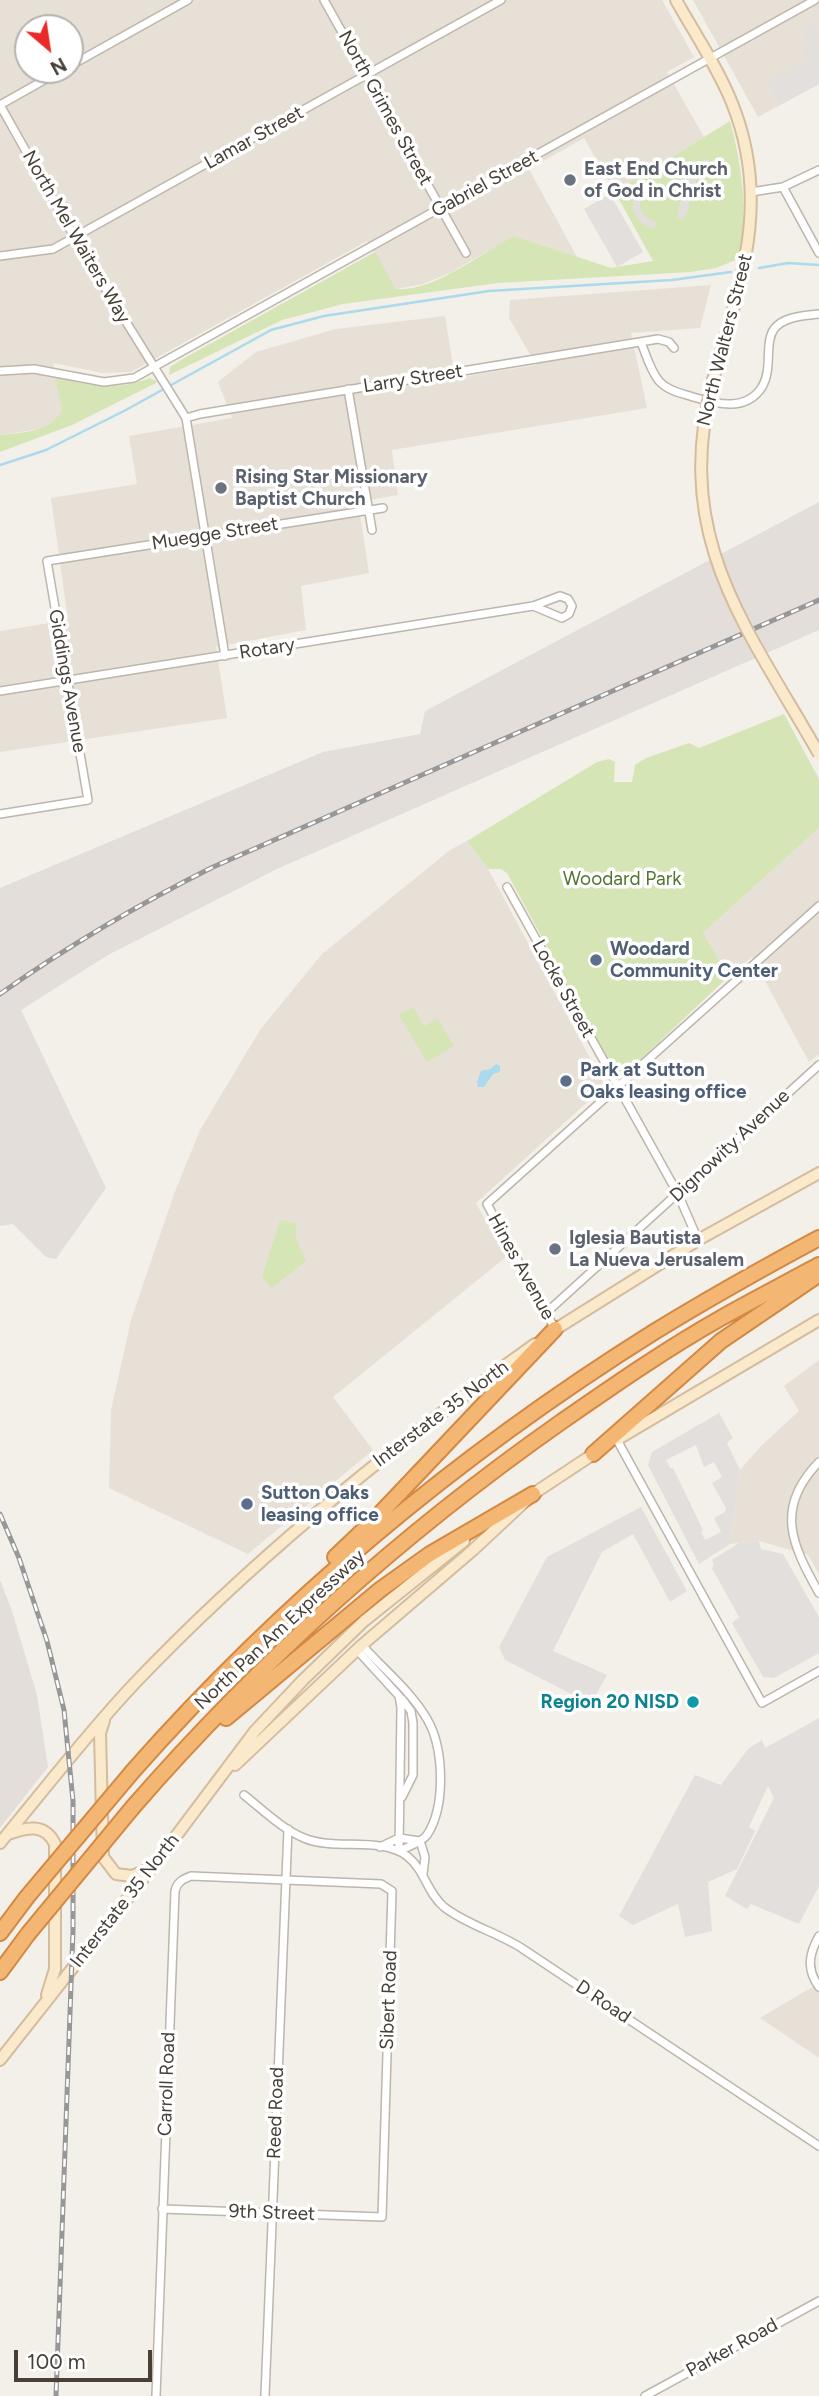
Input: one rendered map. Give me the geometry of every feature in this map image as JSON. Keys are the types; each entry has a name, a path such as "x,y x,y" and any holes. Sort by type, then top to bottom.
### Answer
{"highway":[{"name":"North Pan Am Expressway","path":"0,1933 27,1897 178,1721 340,1565 451,1474 550,1401 653,1333 819,1238"},
{"name":"North Pan Am Expressway","path":"0,1972 28,1934 152,1784 240,1691 377,1564 472,1487 635,1371 720,1318 819,1265"},
{"path":"593,1454 723,1339 819,1275"},
{"path":"178,1721 206,1682 228,1658 376,1518 555,1329"},
{"path":"152,1784 246,1700 373,1595 430,1554 533,1493"}],"main road":[{"name":"North Walters Street","path":"676,0 732,103 747,151 751,192 751,222 745,263 705,410 700,456 703,505 713,555 735,607 819,754"},
{"name":"Interstate 35 North","path":"4,1839 57,1770 133,1685 245,1576 348,1486 427,1423 555,1329 698,1240 819,1173"},
{"path":"210,1788 359,1647 473,1550 533,1493 639,1425 819,1320"},
{"name":"Interstate 35 North","path":"0,2060 255,1731 364,1621 434,1562 533,1493"},
{"path":"107,1715 100,1733 103,1857 116,1874 132,1876 151,1868"},
{"path":"4,1839 21,1829 42,1829 51,1835 55,1844 55,1969 43,2004"}],"street":[{"path":"84,57 188,0"},
{"name":"North Grimes Street","path":"324,0 466,253"},
{"name":"Lamar Street","path":"0,257 45,251 74,237 501,0"},
{"name":"Gabriel Street","path":"0,371 34,369 104,382 134,378 815,0"},
{"path":"0,105 37,84"},
{"name":"North Mel Waiters Way","path":"0,105 74,237 186,418"},
{"path":"751,192 783,187 819,170"},
{"path":"783,187 818,248"},
{"path":"641,342 652,371 665,387 717,404 734,404 750,399 762,387 766,379 770,335 774,328 788,319 819,314"},
{"name":"Larry Street","path":"186,418 658,339 668,342 674,348"},
{"path":"348,389 372,530"},
{"path":"186,418 225,656"},
{"name":"Muegge Street","path":"47,561 383,508"},
{"name":"Giddings Avenue","path":"0,814 88,800 47,561"},
{"name":"Rotary","path":"0,691 533,606 560,596 568,599 572,606 569,614 562,618 533,606"},
{"name":"Locke Street","path":"507,887 678,1194 698,1240"},
{"path":"618,1087 819,906"},
{"name":"Dignowity Avenue","path":"547,1312 819,1065"},
{"name":"Hines Avenue","path":"555,1329 487,1205 618,1087"},
{"path":"617,1440 762,1703 819,1671"},
{"path":"819,1462 796,1495 790,1526 795,1548 819,1594"},
{"path":"359,1647 411,1711 414,1723 412,1775 400,1800"},
{"path":"359,1647 416,1704 428,1721 436,1745 440,1805 426,1836 398,1851"},
{"path":"398,1851 399,1696"},
{"path":"244,1795 305,1839 398,1851 408,1857 423,1874"},
{"name":"Reed Road","path":"265,2396 288,1829"},
{"path":"380,1847 399,1838 420,1841"},
{"path":"420,1841 425,1857 423,1874"},
{"name":"D Road","path":"423,1874 429,1888 444,1907 508,1939 819,2146"},
{"name":"Carroll Road","path":"156,2396 177,1885 191,1876 286,1880"},
{"name":"Sibert Road","path":"286,1880 381,1884 391,1891 382,2217"},
{"path":"819,1936 809,1964 819,1987"},
{"name":"9th Street","path":"162,2209 382,2217"},
{"name":"Parker Road","path":"645,2396 819,2301"}],"shaded area":[{"path":"0,0 662,0 694,57 667,72 704,137 615,192 584,138 529,169 577,257 514,236 450,273 423,284 396,289 367,241 131,372 103,373 53,363 62,410 55,422 40,429 0,435"},
{"path":"693,0 819,0 819,84 758,117"},
{"path":"818,21 819,84 780,105 767,82 808,59 802,48 809,44 802,31"},
{"path":"707,158 711,164 699,175 690,194 689,209 682,220 677,217 684,185 693,171"},
{"path":"610,194 643,252 617,267 584,209"},
{"path":"633,194 640,195 640,208 646,217 656,223 654,229 641,223 633,210"},
{"path":"711,285 700,328 631,333 647,408 392,450 398,495 358,502 369,573 301,586 306,630 216,647 227,718 0,752 0,631 68,620 51,498 137,484 129,436 232,418 218,382 256,352 336,329 445,316 455,378 536,365 509,318 510,300"},
{"path":"819,502 819,630 277,869 108,955 21,1010 106,1188 56,1259 46,1257 13,1224 0,1226 0,888 323,752 420,734 425,711"},
{"path":"819,828 819,1054 809,1062 752,957 729,976 703,933"},
{"path":"467,841 488,869 605,1086 476,1203 506,1257 333,1397 373,1450 248,1554 109,1488 111,1410 131,1320 174,1194 200,1130 260,1030 322,954 450,850"},
{"path":"819,1360 819,1574 808,1555 759,1541 730,1544 740,1470 761,1446 799,1411 784,1386"},
{"path":"719,1413 733,1438 727,1443 740,1470 730,1544 699,1564 648,1465 652,1452","holes":["696,1445 704,1467 714,1462 722,1477 712,1483 726,1508 725,1512 714,1518 721,1532 705,1540 701,1532 703,1530 673,1468 670,1468 666,1460"]},
{"path":"641,1507 687,1591 670,1602 633,1534 602,1552 553,1651 607,1675 591,1704 505,1660 499,1647 547,1557"},
{"path":"759,1541 761,1549 783,1554 819,1617 819,1653 774,1678 763,1677 732,1623 739,1617 712,1568 712,1560 739,1543"},
{"path":"0,1580 37,1695 48,1767 0,1828"},
{"path":"819,1718 819,1886 799,1924 751,1904 747,1909 725,1896 774,1798 768,1786 749,1827 755,1831 737,1869 708,1882 712,1931 685,1937 678,1904 633,1925 619,1916 695,1775 721,1785 748,1749 762,1740 765,1748"},
{"path":"819,1983 819,2058 760,2018"}],"green space":[{"path":"730,121 743,190 743,224 738,259 716,268 690,272 498,283 343,304 282,320 169,375 170,367 181,360 375,252 396,289 411,288 441,278 514,236 611,268 653,261 615,192"},
{"path":"55,377 103,386 126,385 150,378 158,382 72,425 0,452 0,435 36,430 57,418 62,410"},
{"name":"Woodard Park","path":"784,714 819,779 819,828 703,933 729,976 620,1076 615,1072 507,873 501,869 488,869 467,841 597,762 609,759 615,762 614,782 632,782 635,765 646,758 689,743 699,748"},
{"path":"413,1007 424,1026 438,1019 454,1046 427,1062 399,1015"},
{"path":"280,1220 296,1223 296,1239 306,1261 272,1288 262,1277"}],"water":[{"path":"496,1064 500,1066 500,1072 493,1074 484,1087 478,1087 481,1071"}],"waterway":[{"path":"759,268 788,263 819,265"},
{"path":"0,465 46,450 124,411 271,330 324,316 489,291 672,280 731,272"}],"railway":[{"path":"0,994 104,926 213,867 819,600"},
{"path":"0,1514 19,1558 47,1641 64,1710 73,1801 73,1931 56,2396"}],"place":[{"name":"East End Church of God in Christ","path":"570,180"},
{"name":"Rising Star Missionary Baptist Church","path":"221,488"},
{"name":"Woodard Community Center","path":"596,960"},
{"name":"Park at Sutton Oaks leasing office","path":"566,1081"},
{"name":"Iglesia Bautista La Nueva Jerusalem","path":"555,1249"},
{"name":"Sutton Oaks leasing office","path":"247,1504"},
{"name":"Region 20 NISD","path":"693,1702"}]}
